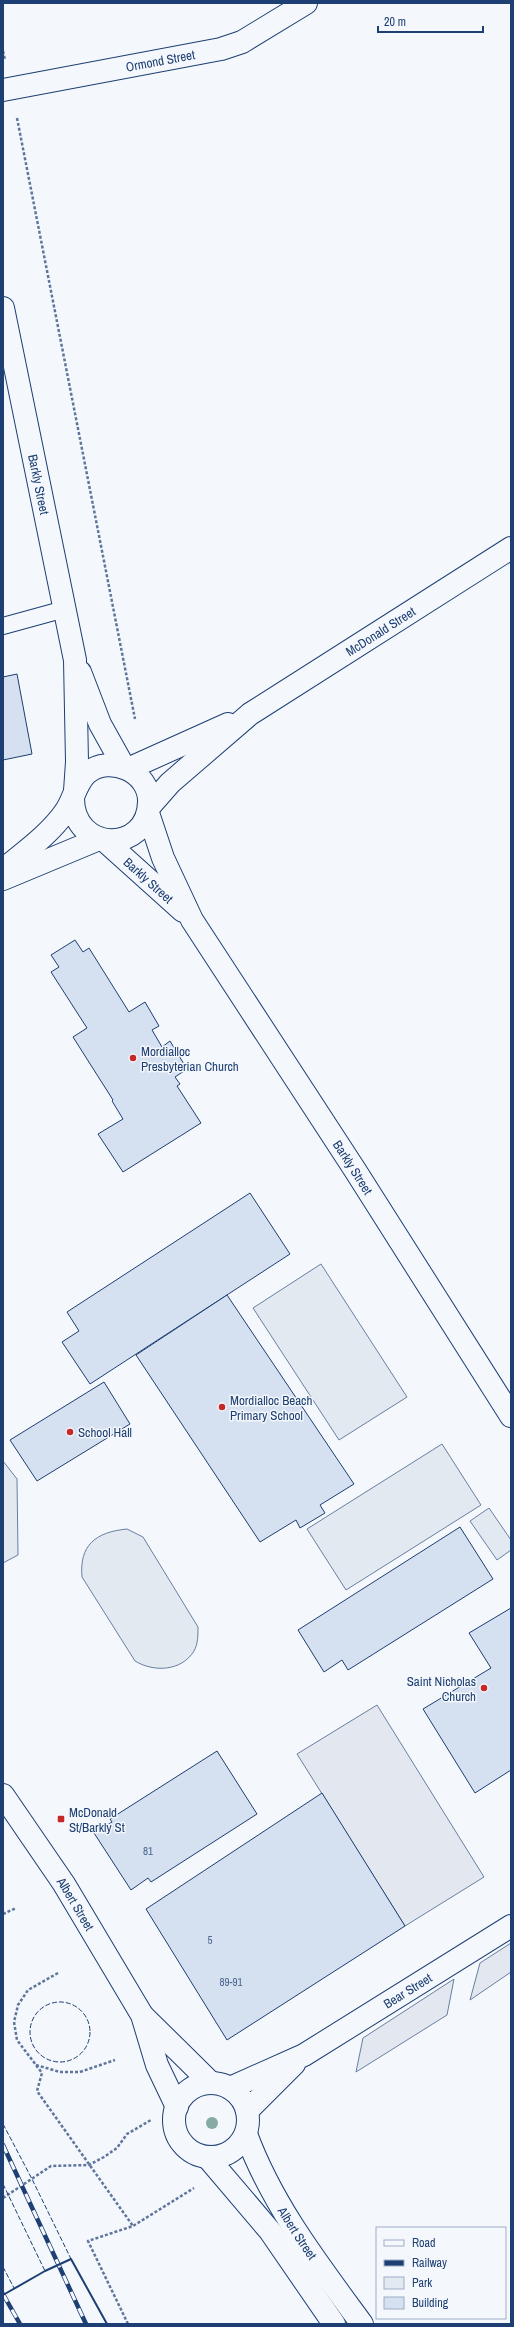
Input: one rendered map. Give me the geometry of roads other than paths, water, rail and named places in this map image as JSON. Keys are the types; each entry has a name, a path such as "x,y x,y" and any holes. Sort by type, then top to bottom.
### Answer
{"street":[{"name":"Ormond Street","path":"8,89 221,49 242,42 306,3"},
{"name":"Barkly Street","path":"3,308 66,609 75,660 77,772 74,795"},
{"name":"McDonald Street","path":"148,810 170,783 250,714 511,548"},
{"name":"Barkly Street","path":"75,660 100,724 126,768"},
{"name":"McDonald Street","path":"126,768 250,714"},
{"path":"3,870 57,822 74,795 82,778 94,769 109,765 126,768 143,782 148,794 148,810 134,833 120,840 101,840 3,880"},
{"path":"74,795 74,812 81,826 86,831 101,840"},
{"name":"Barkly Street","path":"148,810 163,858 192,920 355,1170 511,1416"},
{"name":"Barkly Street","path":"101,840 192,920"},
{"name":"Albert Street","path":"3,1795 64,1884 142,2015 157,2065 177,2106"},
{"name":"Bear Street","path":"220,2086 304,2055 511,1926"},
{"name":"Albert Street","path":"142,2015 220,2086"},
{"name":"Bear Street","path":"247,2111 304,2055"},
{"path":"220,2086 238,2094 247,2111 249,2123 246,2134 240,2144 231,2152 220,2156 208,2158 192,2152 180,2140 174,2123 177,2106 190,2090 220,2086"},
{"name":"Albert Street","path":"246,2134 257,2166 299,2238 362,2324"},
{"name":"Albert Street","path":"208,2158 270,2231 334,2324"}],"lane":[{"path":"3,626 66,609"}],"railway":[{"path":"3,2145 86,2324"},
{"path":"3,2294 20,2324"}],"place":[{"name":"Mordialloc Presbyterian Church","path":"133,1058"},
{"name":"Mordialloc Beach Primary School","path":"222,1407"},
{"name":"School Hall","path":"70,1432"},
{"name":"Saint Nicholas Church","path":"484,1688"},
{"name":"McDonald St/Barkly St","path":"61,1819"}]}
